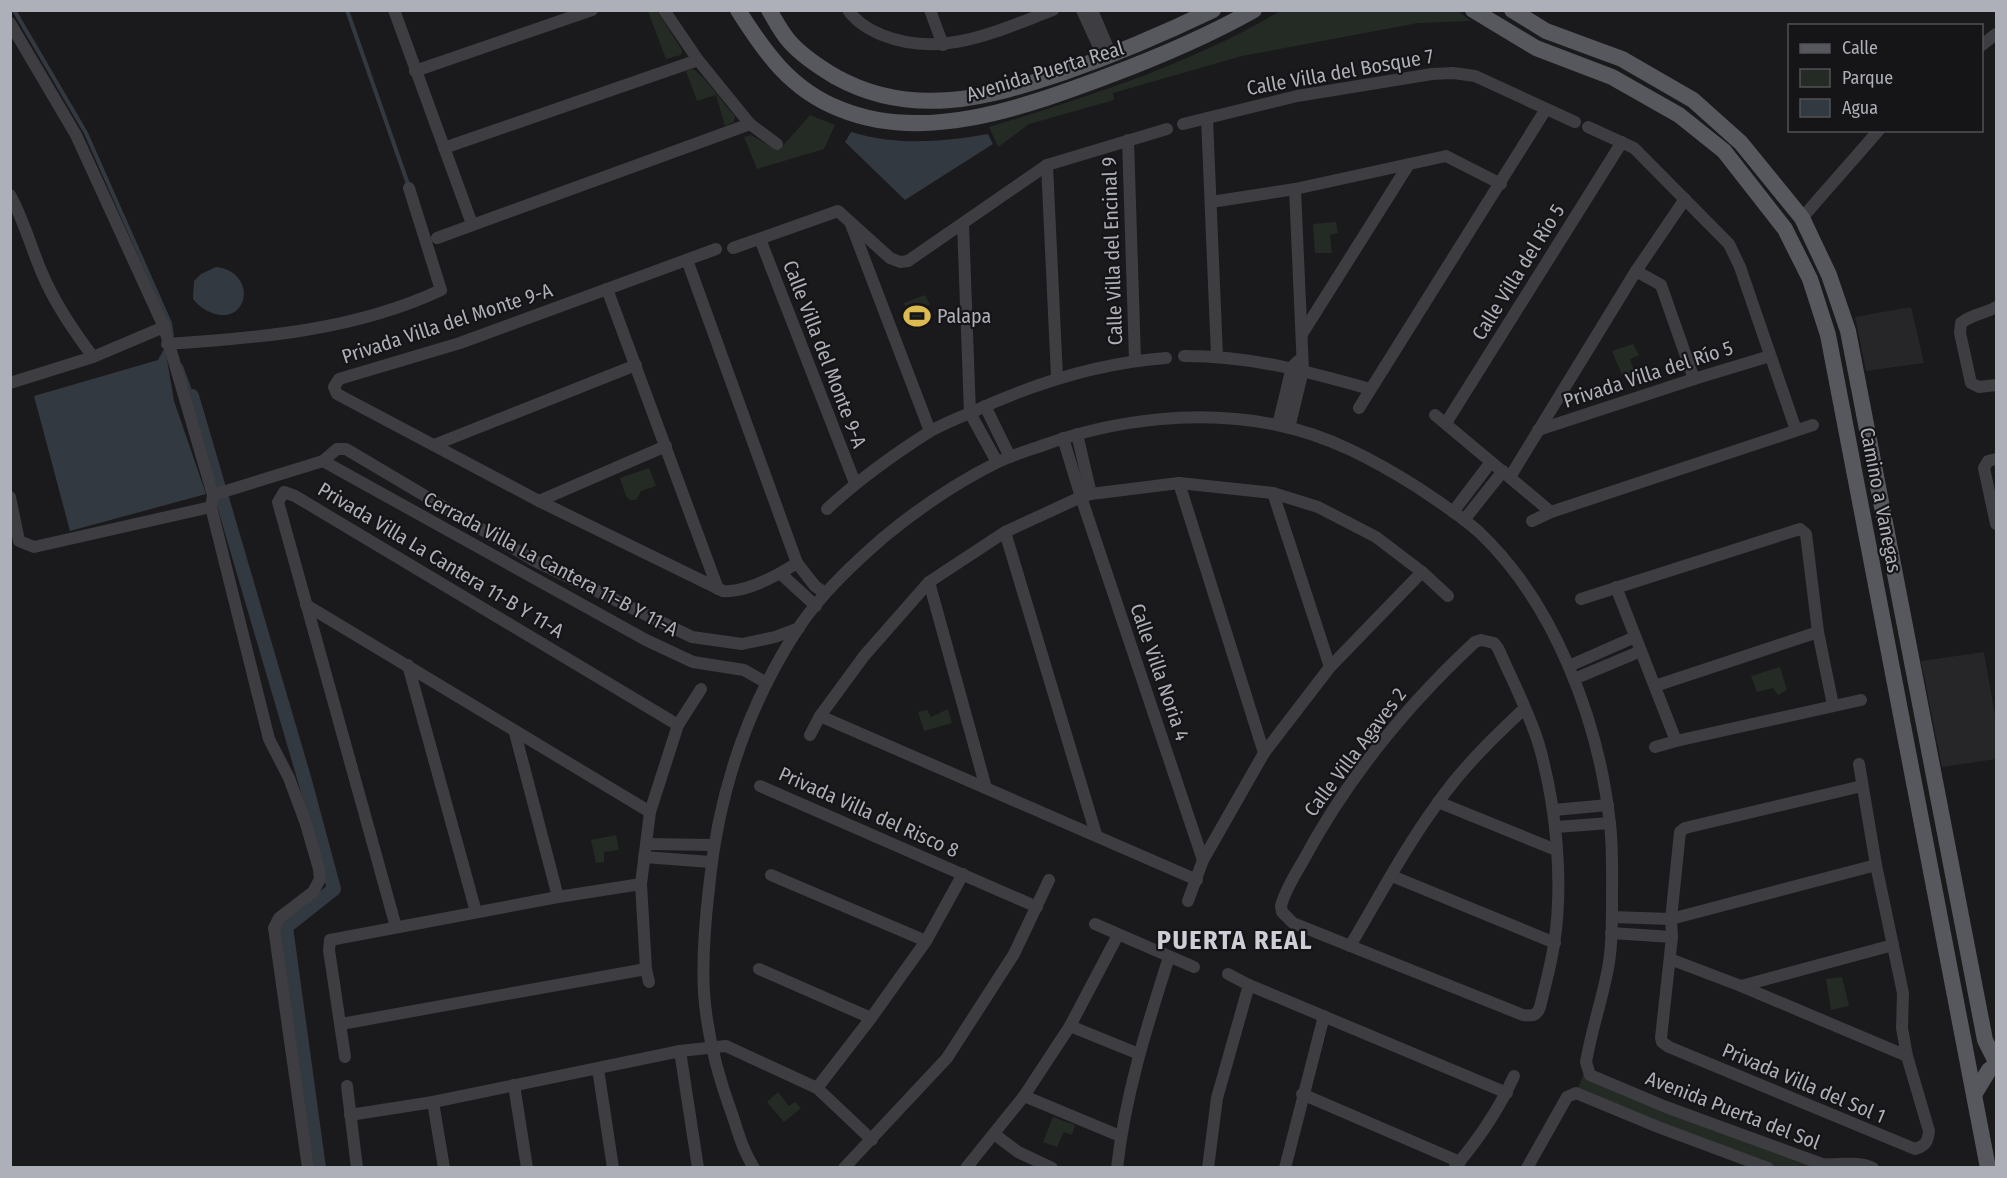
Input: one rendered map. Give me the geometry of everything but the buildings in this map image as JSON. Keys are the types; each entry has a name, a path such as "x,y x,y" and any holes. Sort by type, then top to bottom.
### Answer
{"main road":[{"name":"Avenida Puerta Real","path":"738,10 762,49 796,84 823,101 856,115 879,120 918,122 954,120 1008,109 1069,90 1197,40 1254,10"},
{"name":"Avenida Puerta Real","path":"769,10 788,41 815,65 869,92 893,99 932,102 963,100 1038,81 1108,56 1213,10"},
{"name":"Camino a Vanegas","path":"1473,10 1536,48 1612,77 1680,115 1724,152 1785,229 1810,279 1828,335 1988,1167"},
{"name":"Camino a Vanegas","path":"1512,10 1546,31 1622,59 1693,100 1741,143 1802,218 1829,275 1848,330 1985,1040 1996,1064"},
{"path":"1975,1094 1984,1076 1996,1064"}],"street":[{"path":"394,10 472,224"},
{"path":"416,71 592,10"},
{"path":"664,10 698,60 750,124 777,144"},
{"path":"848,10 867,27 891,39 917,44 942,45 972,39 1053,10"},
{"path":"930,10 942,45"},
{"path":"1014,10 1018,23"},
{"path":"1082,10 1108,56"},
{"path":"1092,10 1108,56"},
{"path":"10,23 76,135 164,327 212,501 269,739 289,778 319,869 320,879 313,892 279,918 274,928 308,1167"},
{"path":"1983,44 1996,34"},
{"path":"444,148 698,60"},
{"name":"Calle Villa del Bosque 7","path":"1183,124 1297,96 1432,74 1453,73 1475,76 1575,122"},
{"path":"1359,408 1546,109"},
{"path":"1207,118 1217,356"},
{"path":"437,238 750,124"},
{"path":"1588,127 1634,148 1729,244 1740,267 1796,430"},
{"name":"Calle Villa del Encinal 9","path":"849,220 890,258 900,262 908,261 1047,165 1167,129"},
{"path":"1802,218 1878,132"},
{"name":"Calle Villa del Encinal 9","path":"1128,140 1135,360"},
{"name":"Calle Villa del Río 5","path":"1446,423 1622,142"},
{"path":"1211,202 1295,189 1446,156 1501,183"},
{"path":"1302,334 1408,164"},
{"path":"1047,165 1057,377"},
{"path":"167,344 276,335 349,322 417,301 441,290 409,188"},
{"path":"1283,426 1301,356 1295,189"},
{"path":"10,195 56,301 93,357"},
{"path":"1464,520 1507,474 1538,430 1636,271 1685,199"},
{"path":"733,248 838,211 849,220 930,431 855,483 827,509"},
{"path":"963,224 970,413 994,457"},
{"name":"Calle Villa del Monte 9-A","path":"760,239 855,483"},
{"name":"Privada Villa del Monte 9-A","path":"716,249 460,343 337,381 334,387 337,394 539,501 718,589"},
{"path":"687,260 797,563 814,586 825,593"},
{"path":"1636,271 1661,285 1694,379"},
{"path":"608,289 718,589 738,590 781,574 797,563"},
{"path":"1996,307 1970,316 1961,323 1960,333 1971,383 1979,387 1996,385"},
{"path":"10,383 93,357 164,327"},
{"path":"1184,356 1217,356 1298,369 1370,389"},
{"name":"Privada Villa del Río 5","path":"1538,430 1770,356"},
{"name":"Calle Villa del Encinal 9","path":"930,431 1057,377 1135,360 1166,358"},
{"path":"434,445 636,365"},
{"path":"985,406 1010,457"},
{"path":"1435,415 1551,512"},
{"path":"754,1167 747,1157 727,1100 712,1047 704,993 705,928 713,845 729,774 753,709 799,627 825,593 867,552 910,515 994,457 1010,457 1077,434 1124,423 1192,418 1229,418 1283,426 1335,443 1378,463 1453,512 1481,534 1514,573 1544,615 1574,679 1594,742 1608,805 1618,933 1672,937"},
{"path":"1532,521 1551,512 1814,425"},
{"name":"Calle Villa Noria 4","path":"1077,434 1081,447 1086,495"},
{"name":"Calle Villa Noria 4","path":"1063,438 1086,495 1203,860"},
{"path":"539,501 666,446"},
{"name":"Cerrada Villa La Cantera 11-B Y 11-A","path":"10,497 19,541 34,547 212,501 323,461 337,449 346,449 535,561 692,637 742,644 775,637 799,627"},
{"path":"1996,459 1988,461 1984,468 1996,524"},
{"name":"Cerrada Villa La Cantera 11-B Y 11-A","path":"323,461 486,553 666,650 693,662 744,670 767,683"},
{"path":"1453,512 1491,462"},
{"path":"1179,483 1264,753"},
{"path":"810,735 820,716 864,656 929,582 1005,532 1086,495 1179,483 1272,493 1318,507 1377,537 1422,572 1448,596"},
{"name":"Privada Villa La Cantera 11-B Y 11-A","path":"396,927 278,502 284,492 306,502 678,725"},
{"path":"1272,493 1330,667"},
{"path":"1581,599 1800,529 1806,534 1818,632 1833,705"},
{"path":"1005,532 1096,834"},
{"path":"486,553 496,538"},
{"path":"1188,901 1203,860 1264,753 1330,667 1422,572"},
{"path":"781,574 816,606"},
{"path":"929,582 986,788"},
{"path":"1616,587 1676,741"},
{"path":"306,605 650,812"},
{"path":"1654,686 1818,632"},
{"path":"1569,666 1635,637"},
{"name":"Calle Villa Agaves 2","path":"1488,640 1494,643 1524,709 1538,745 1556,827 1555,943 1538,1012 1528,1016 1293,923 1282,912 1281,906 1311,847 1350,786 1391,731 1437,678 1475,642 1488,640"},
{"path":"1574,679 1641,651"},
{"path":"408,665 476,912"},
{"path":"649,982 646,969 641,884 650,812 678,725 701,689"},
{"path":"1655,747 1861,700"},
{"path":"1350,946 1416,834 1438,802 1482,749 1524,709"},
{"path":"820,716 1096,834 1197,880"},
{"path":"515,732 558,897"},
{"name":"Privada Villa del Sol 1","path":"1859,764 1876,865 1903,993 1902,1028 1907,1056 1929,1131 1928,1140 1923,1147 1915,1149 1662,1042 1672,937 1671,919 1679,836 1682,830 1862,786"},
{"name":"Privada Villa del Risco 8","path":"760,786 1037,907"},
{"path":"1438,802 1556,850"},
{"path":"1554,810 1608,805"},
{"path":"1556,827 1610,823"},
{"path":"646,844 713,845"},
{"path":"644,857 711,862"},
{"path":"1618,917 1671,919 1876,865"},
{"name":"Privada Villa del Risco 8","path":"817,1088 926,941 963,874"},
{"path":"771,875 926,941"},
{"path":"1392,876 1555,943"},
{"path":"844,1167 947,1059 1014,954 1049,880"},
{"path":"345,1057 329,950 330,939 641,884"},
{"path":"1095,924 1194,967"},
{"name":"Avenida Puerta del Sol","path":"1618,933 1589,1042 1586,1068 1592,1077 1666,1107 1822,1164 1846,1166 1856,1163 1873,1167"},
{"path":"966,1167 1024,1096 1070,1026 1118,935"},
{"path":"1741,986 1893,945"},
{"path":"1117,1167 1120,1136 1139,1054 1169,957"},
{"path":"1670,958 1907,1056"},
{"path":"341,1024 646,969"},
{"path":"759,969 871,1018"},
{"path":"1228,974 1249,985 1507,1093"},
{"path":"1208,1167 1217,1098 1249,985"},
{"path":"1285,1167 1324,1016"},
{"path":"1070,1026 1139,1054"},
{"path":"350,1115 433,1102 680,1052 726,1046 817,1088 872,1140"},
{"path":"680,1052 698,1167"},
{"path":"598,1069 613,1167"},
{"path":"1302,1094 1457,1164 1486,1127 1507,1093 1514,1076"},
{"path":"514,1085 527,1167"},
{"path":"346,1086 357,1167"},
{"name":"Avenida Puerta del Sol","path":"1527,1167 1568,1096 1576,1093 1658,1127 1768,1167"},
{"path":"1024,1096 1120,1136"},
{"path":"433,1102 444,1167"},
{"path":"1658,1127 1666,1107"},
{"path":"994,1134 1018,1152 1052,1167"}],"shaded area":[{"path":"1911,307 1924,363 1866,371 1855,317"},
{"path":"1984,652 1996,722 1996,759 1942,767 1921,661"}],"green space":[{"path":"648,11 657,11 682,50 681,55 666,59"},
{"path":"1280,11 1458,11 1471,21 1418,23 1242,56 1113,93 1114,100 1029,124 998,147 989,127 1138,78 1210,48"},
{"path":"692,69 707,82 735,116 734,122 725,126 716,95 697,101 686,71"},
{"path":"810,115 835,125 824,149 757,169 744,137 751,135 773,148 780,149"},
{"path":"1336,222 1338,233 1330,235 1332,253 1315,253 1313,224"},
{"name":"Palapa","path":"925,295 930,305 922,307 930,325 914,330 904,303"},
{"path":"1633,344 1639,355 1630,359 1635,374 1623,377 1612,351"},
{"path":"649,468 656,486 641,491 636,500 630,500 626,496 620,478"},
{"path":"1780,667 1787,690 1778,695 1773,688 1757,692 1751,676"},
{"path":"948,709 952,723 924,731 918,712 927,710 931,717"},
{"path":"616,835 619,850 604,852 604,862 596,863 591,840"},
{"path":"1842,977 1849,1006 1831,1010 1826,979"},
{"path":"1586,1068 1666,1107 1845,1168 1763,1167 1576,1093"},
{"path":"778,1092 789,1106 795,1102 801,1108 784,1122 767,1102"},
{"path":"1053,1117 1075,1125 1072,1135 1064,1132 1057,1147 1043,1142"}],"water":[{"path":"851,132 902,141 953,139 988,134 993,144 905,200 845,142"},
{"path":"216,267 229,271 238,278 243,287 244,297 241,305 234,312 225,315 206,311 193,299 194,281 201,274"},
{"path":"165,347 174,401 206,494 70,531 34,396 158,360"}],"waterway":[{"path":"14,10 86,133 170,323 172,336"},
{"path":"347,10 409,187"},
{"path":"181,366 192,396"},
{"path":"192,396 305,781 334,889 286,927 319,1168"}],"place":[{"name":"Palapa","path":"917,316"}],"district":[{"name":"PUERTA REAL","path":"1235,940"}]}
